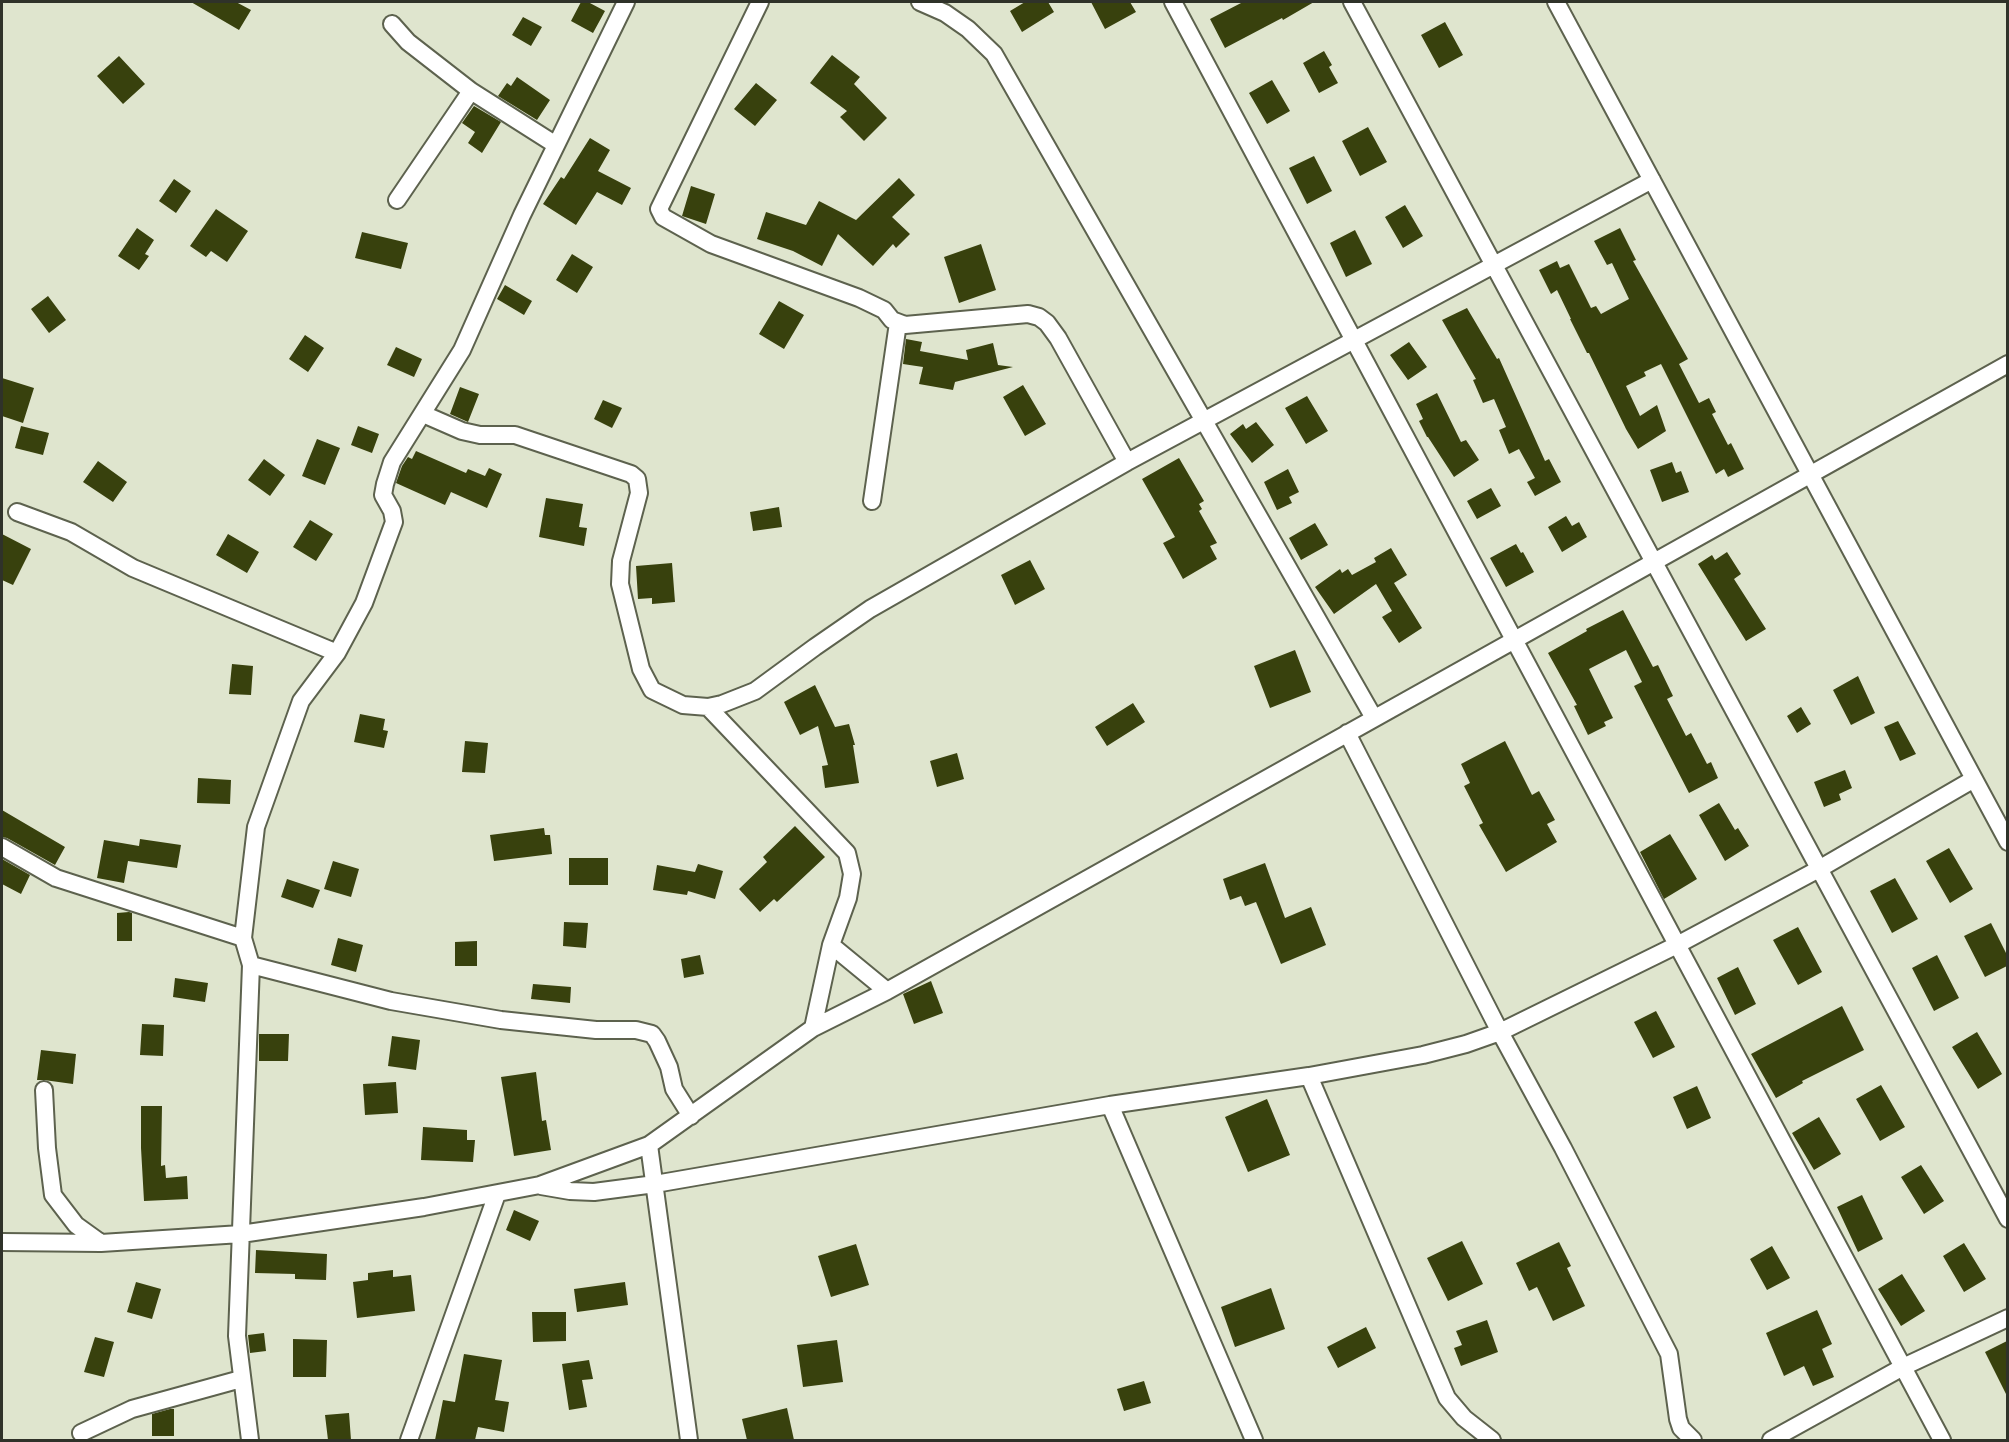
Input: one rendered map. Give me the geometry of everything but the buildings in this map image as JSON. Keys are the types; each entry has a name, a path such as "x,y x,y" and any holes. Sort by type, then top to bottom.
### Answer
{"street":[{"path":"250,1440 237,1336 251,965 243,938 256,827 301,701 337,653 364,603 394,522 392,511 383,495 392,462 462,350 556,145 626,2"},
{"path":"760,2 659,209 663,217 711,244 838,289 884,310 892,320 905,325 1028,314 1039,317 1047,323 1058,338 1127,462"},
{"path":"920,2 968,29 994,54 1374,718"},
{"path":"1173,2 1942,1440"},
{"path":"1352,2 2007,1219"},
{"path":"1556,2 2007,842"},
{"path":"392,24 408,42 471,91 556,145"},
{"path":"397,200 471,91"},
{"path":"423,414 462,431 480,435 515,435 631,474 637,479 639,493 621,561 620,585 641,669 652,690 683,705 708,707 755,692 870,609 1127,462 1652,180"},
{"path":"872,501 898,323"},
{"path":"2,1242 101,1243 241,1234 424,1207 540,1185 649,1145 813,1028 887,991 2007,364"},
{"path":"17,512 71,532 133,568 337,653"},
{"path":"708,707 847,853 852,874 848,898 831,945 813,1028"},
{"path":"1347,733 1500,1032 1563,1148 1669,1354 1678,1419 1681,1428 1693,1440"},
{"path":"540,1185 570,1191 594,1192 655,1184 1110,1105 1309,1076 1466,1044 1500,1032 1677,945 1819,869 1974,779"},
{"path":"2,847 56,878 243,938"},
{"path":"831,945 887,991"},
{"path":"251,965 391,1000 501,1020 596,1030 636,1030 652,1034 669,1067 674,1089 691,1116"},
{"path":"1309,1076 1447,1398 1464,1418 1492,1440"},
{"path":"45,1090 46,1148 53,1195 76,1225 101,1243"},
{"path":"1110,1105 1254,1440"},
{"path":"649,1145 689,1440"},
{"path":"409,1440 498,1194"},
{"path":"1771,1440 1903,1367 2007,1318"},
{"path":"81,1433 132,1409 241,1379"}]}
